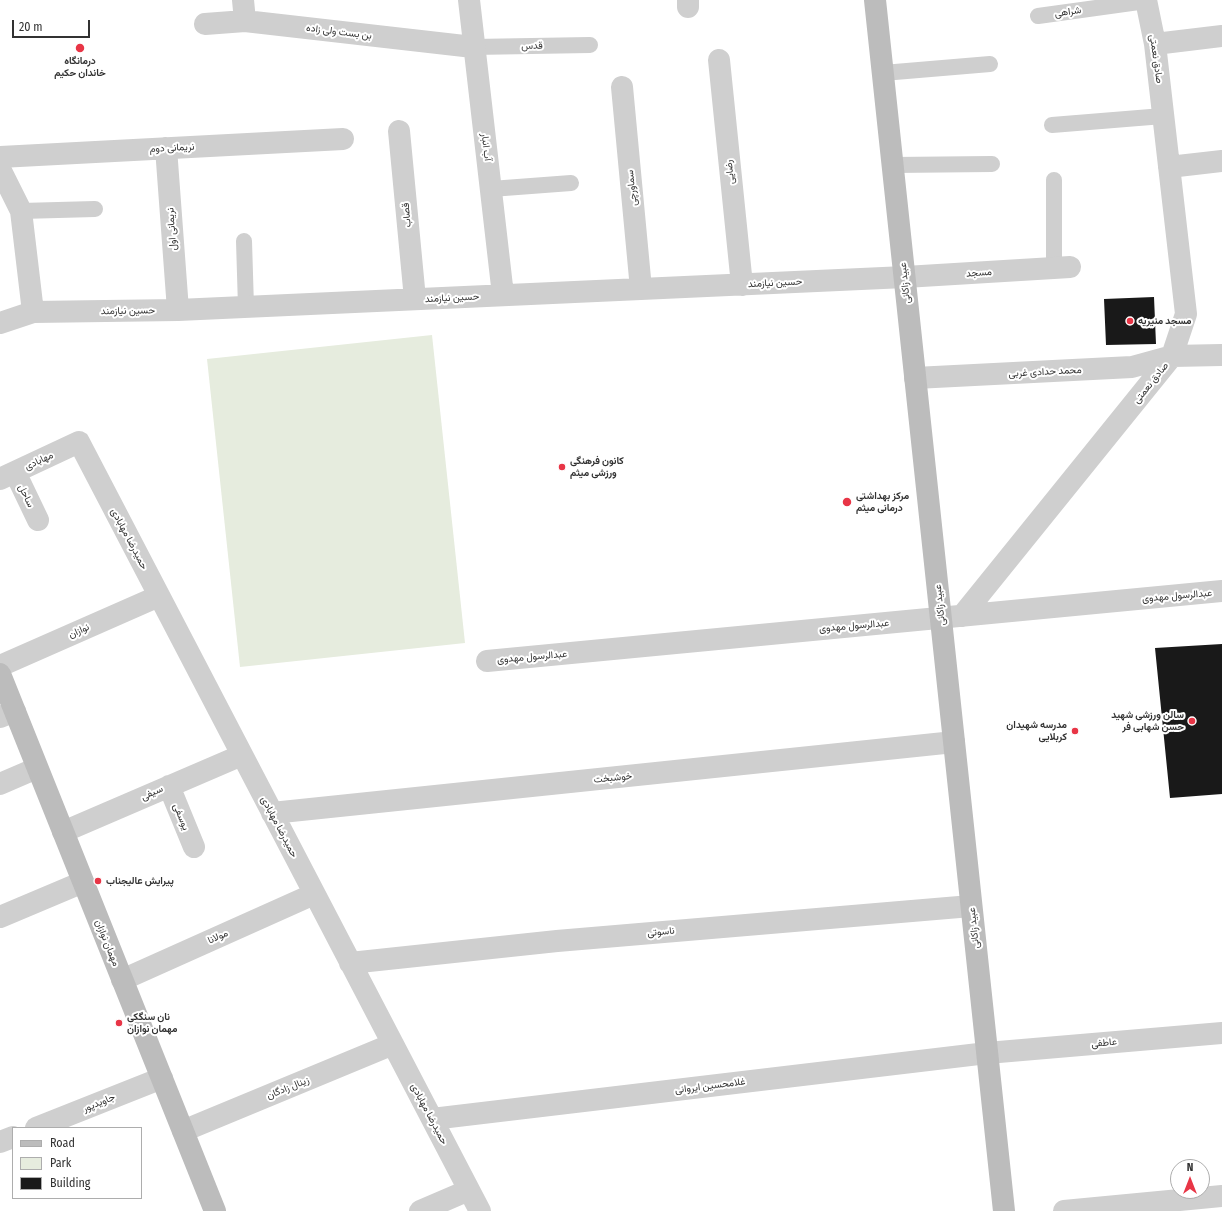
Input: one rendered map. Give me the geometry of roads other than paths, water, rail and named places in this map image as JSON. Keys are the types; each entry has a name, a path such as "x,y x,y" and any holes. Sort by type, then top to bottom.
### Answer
{"street":[{"name":"آب انبار","path":"469,0 473,47 503,295"},
{"name":"عبید زاکانی","path":"875,0 916,378 952,617 954,742 1004,1211"},
{"name":"صادق نعمتی","path":"952,617 1172,356 1186,314 1155,44 1146,1"},
{"name":"بن بست ولی زاده","path":"205,24 244,10 473,47"},
{"path":"1155,44 1222,36"},
{"name":"رضایی","path":"719,60 742,285"},
{"name":"سماورچی","path":"622,87 642,289"},
{"name":"قصاب","path":"400,131 415,299"},
{"name":"نریمانی دوم","path":"0,157 343,139"},
{"name":"نریمانی اول","path":"166,148 178,310"},
{"path":"1169,167 1222,162"},
{"path":"0,169 21,211 33,312"},
{"name":"مسجد","path":"905,277 1062,268"},
{"name":"حسین نیازمند","path":"0,323 33,312 178,310 905,277"},
{"name":"محمد حدادی غربی","path":"916,378 1132,367 1172,356 1222,355"},
{"name":"مهابادی","path":"7,476 79,442"},
{"name":"حمیدرضا مهابادی","path":"79,442 480,1211"},
{"name":"ساحل","path":"7,476 38,520"},
{"name":"عبدالرسول مهدوی","path":"486,661 1222,591"},
{"name":"نوازان","path":"0,666 159,596"},
{"name":"مهمان نوازان","path":"0,674 7,714 37,768 215,1211"},
{"name":"خوشبخت","path":"272,813 954,742"},
{"name":"سیفی","path":"63,832 242,755"},
{"path":"0,784 37,768"},
{"name":"یوسفی","path":"169,786 194,847"},
{"path":"0,917 83,882"},
{"name":"مولانا","path":"122,980 314,894"},
{"name":"ناسوتی","path":"350,963 557,941 971,906"},
{"name":"عاطفی","path":"987,1053 1222,1033"},
{"name":"زینال زادگان","path":"183,1131 393,1044"},
{"name":"غلامحسین ایروانی","path":"432,1119 987,1053"},
{"name":"جاویدپور","path":"39,1127 162,1078"},
{"path":"0,1142 12,1137"},
{"path":"420,1211 469,1190"},
{"path":"1064,1211 1222,1196"}],"lane":[{"name":"شراهی","path":"1038,16 1146,1"},
{"name":"قدس","path":"473,47 590,45"},
{"path":"883,73 990,64"},
{"path":"1052,125 1163,116"},
{"path":"893,165 992,164"},
{"name":"مسجد","path":"1054,180 1062,268"},
{"path":"491,189 571,183"},
{"path":"21,211 95,209"},
{"path":"244,241 246,307"}],"place":[{"name":"درمانگاه خاندان حکیم","path":"80,48"},
{"name":"مسجد منیریه","path":"1130,321"},
{"name":"کانون فرهنگی ورزشی میثم","path":"562,467"},
{"name":"مرکز بهداشتی درمانی میثم","path":"847,502"},
{"name":"سالن ورزشی شهید حسن شهابی فر","path":"1192,721"},
{"name":"مدرسه شهیدان کربلایی","path":"1075,731"},
{"name":"پیرایش عالیجناب","path":"98,881"},
{"name":"نان سنگکی مهمان‌ نوازان","path":"119,1023"}]}
